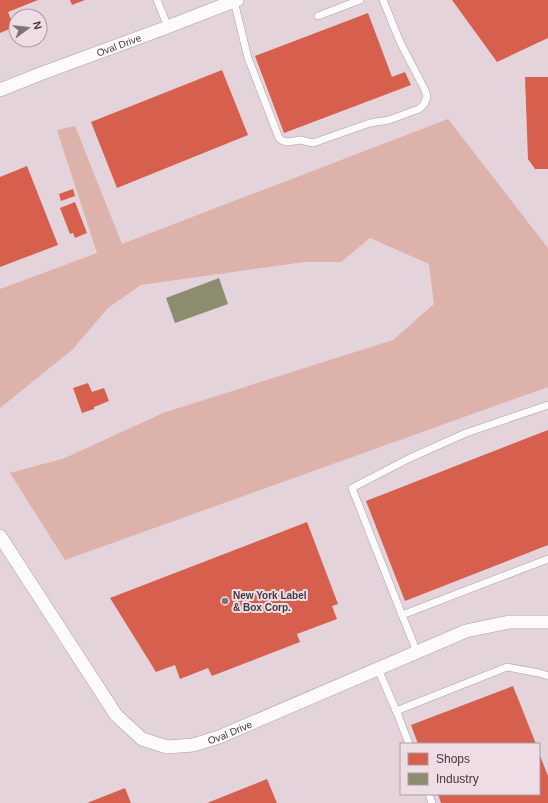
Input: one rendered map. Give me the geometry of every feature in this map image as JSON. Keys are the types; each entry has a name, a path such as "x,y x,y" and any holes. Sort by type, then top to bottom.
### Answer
{"street":[{"name":"Oval Drive","path":"0,90 236,1"},
{"name":"Oval Drive","path":"0,536 116,715 142,738 167,747 193,745 219,737 466,631 509,622 548,622"}],"lane":[{"path":"157,0 168,27"},
{"path":"318,16 360,0"},
{"path":"236,1 248,58 279,138 283,142 300,140 313,143 370,123 389,120 419,109 424,104 427,97 425,90 400,42 383,0"},
{"path":"417,652 352,488 410,458 466,433 548,405"},
{"path":"402,615 548,559"},
{"path":"396,711 507,667 548,676"},
{"path":"378,669 409,743"}],"shaded area":[{"path":"0,0 548,0 548,803 0,803"},
{"path":"448,119 548,248 548,387 65,560 10,473 65,458 163,413 393,340 434,304 429,264 370,238 341,262 304,262 141,285 108,308 72,350 0,408 0,289 97,253 57,130 75,126 122,244"}],"building: Shops":[{"path":"0,0 38,0 18,8 8,8 8,30 0,33"},
{"path":"70,0 85,0 72,5"},
{"path":"452,0 548,0 548,38 497,62"},
{"path":"368,13 392,77 405,72 411,85 284,133 255,56"},
{"path":"222,70 248,135 117,188 91,122"},
{"path":"525,77 548,77 548,169 535,169 528,159"},
{"path":"27,166 58,245 0,267 0,177"},
{"path":"73,189 75,196 61,201 59,194"},
{"path":"75,202 87,233 75,238 73,233 70,234 60,208"},
{"path":"88,383 92,392 104,388 109,401 94,407 94,409 82,413 73,388"},
{"path":"548,430 548,545 405,601 366,501"},
{"name":"New York Label & Box Corp.","path":"307,522 338,604 332,606 337,619 297,634 300,642 212,676 208,668 180,679 175,665 156,672 110,598"},
{"path":"513,686 536,743 418,743 411,725"},
{"path":"540,756 548,776 548,803 441,803 438,795 540,795"},
{"path":"267,779 277,803 207,803"},
{"path":"125,788 131,803 87,803"}],"building: Industry":[{"path":"219,278 228,304 175,323 166,298"}],"place":[{"name":"New York Label & Box Corp.","path":"225,601"}]}
